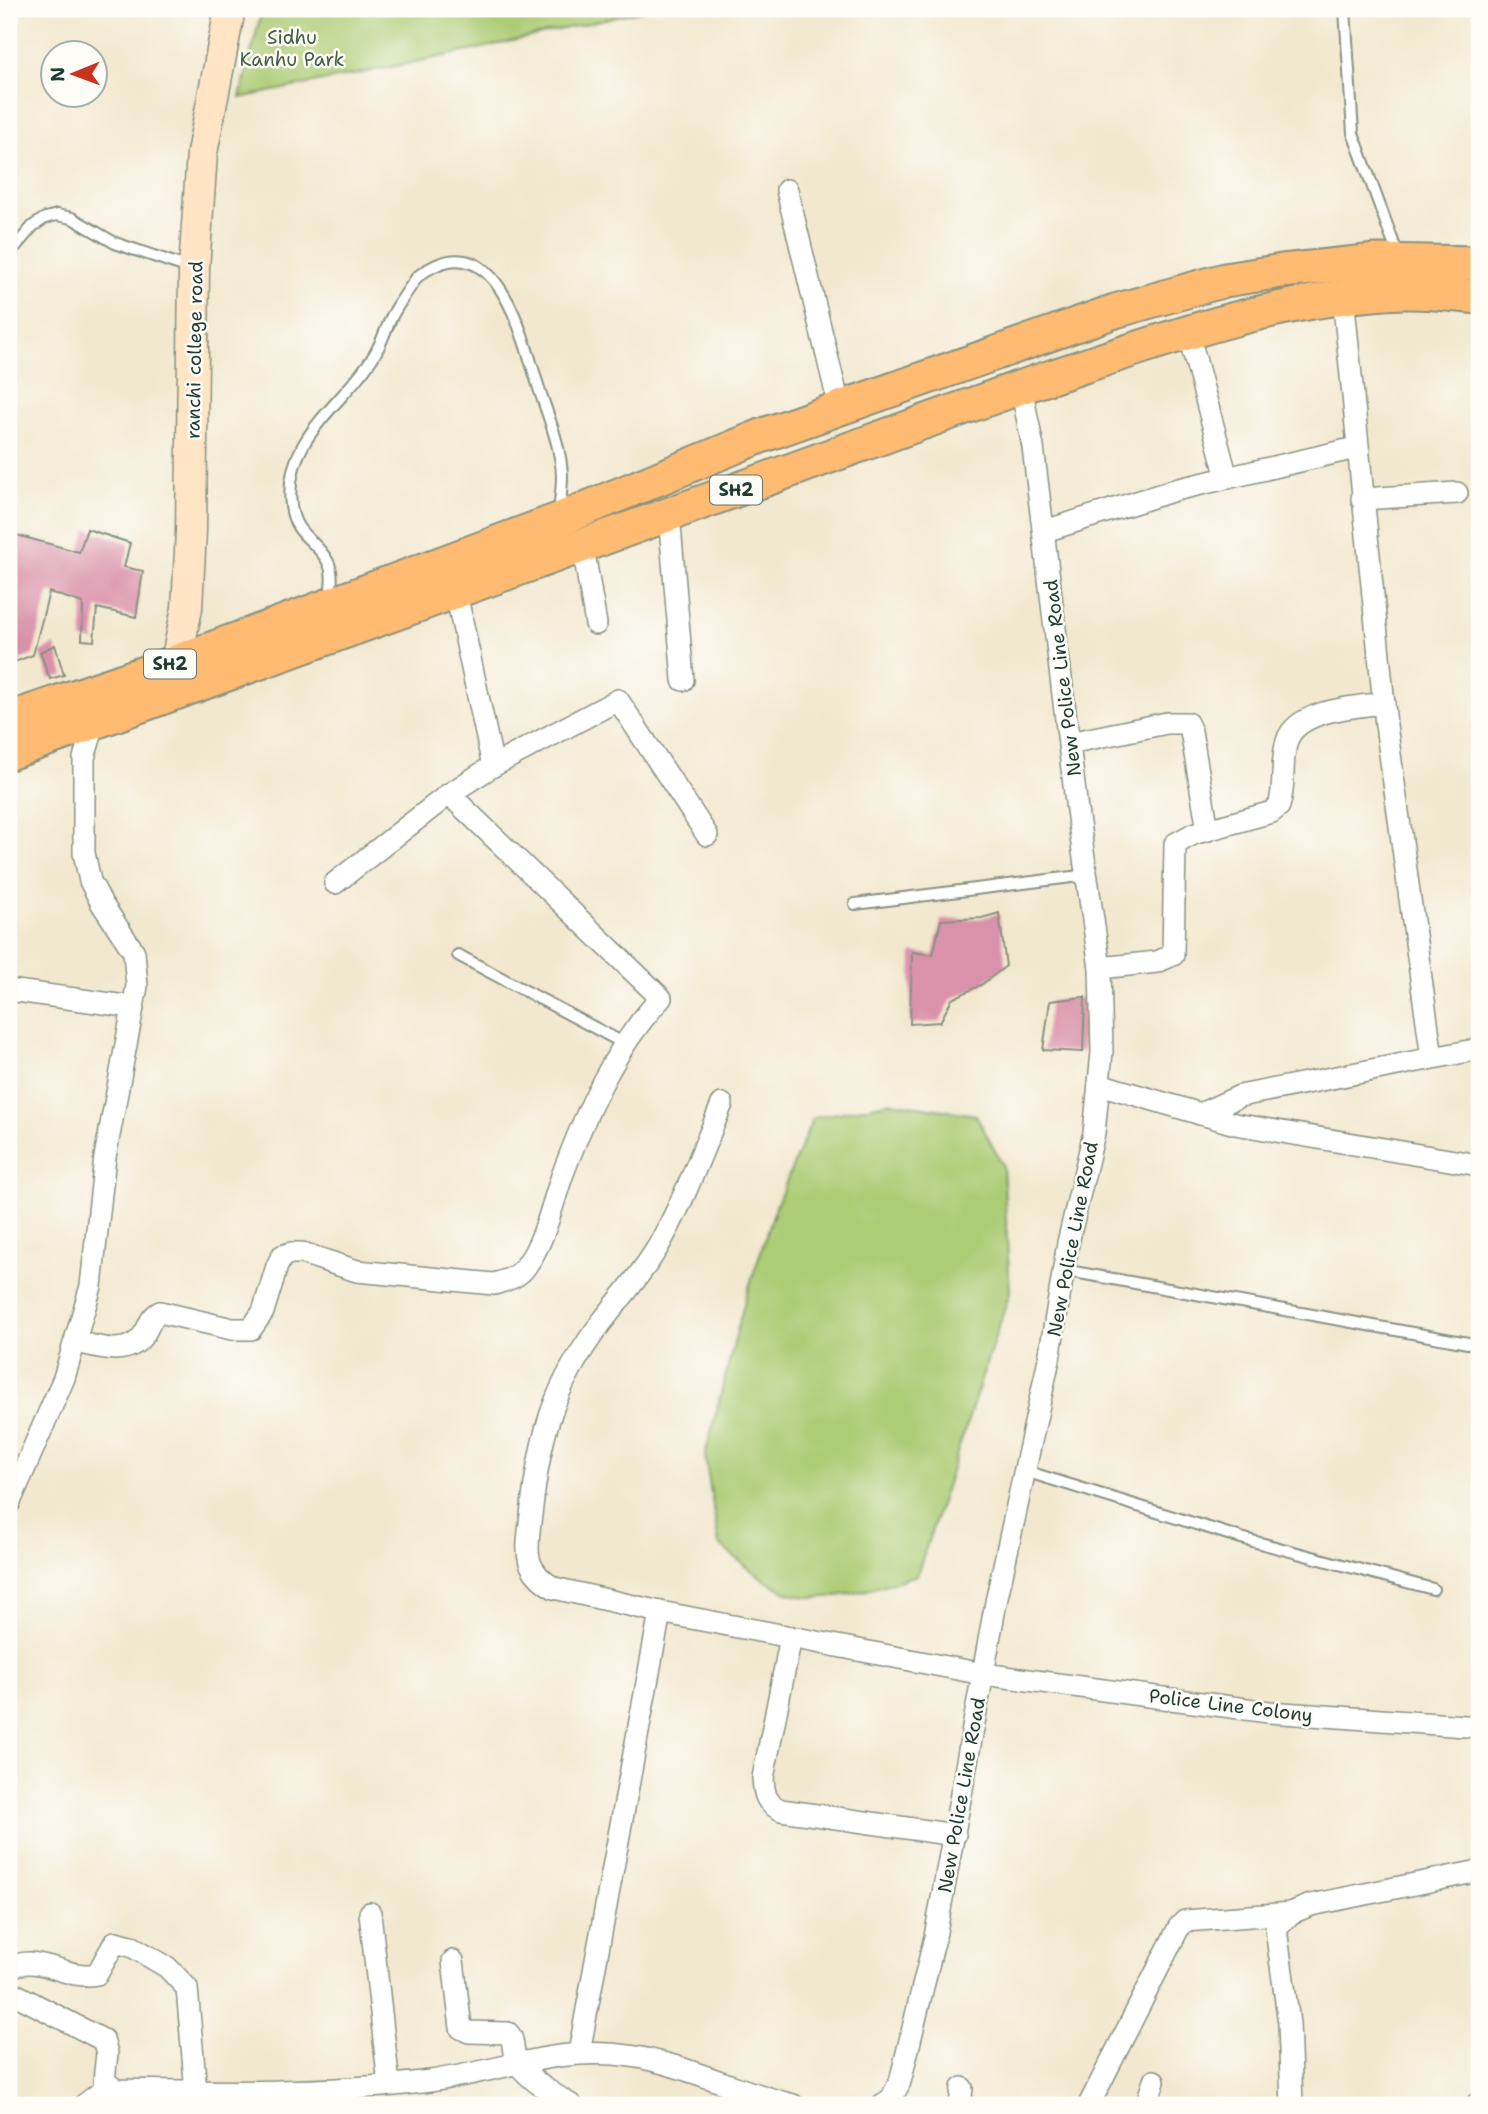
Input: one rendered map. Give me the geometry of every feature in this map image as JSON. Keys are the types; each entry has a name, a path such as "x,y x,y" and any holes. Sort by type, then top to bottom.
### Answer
{"main road":[{"name":"SH2","path":"9,719 179,677 452,576 558,520 761,436 1115,312 1181,292 1282,271 1400,261 1479,263"},
{"name":"SH2","path":"9,753 94,725 179,677 330,605 583,547 1021,387 1188,332 1270,309 1343,296 1407,292 1479,297"}],"street":[{"name":"ranchi college road","path":"179,677 187,608 191,531 194,270 202,153 230,9"},
{"path":"787,190 840,409"},
{"path":"1343,296 1356,448 1384,703 1433,1058"},
{"path":"1188,332 1227,478"},
{"name":"New Police Line Road","path":"882,2105 891,2099 900,2082 934,1937 1063,1270 1094,1133 1102,1052 1101,968 1069,743 1045,531 1021,387"},
{"path":"1045,531 1175,490 1356,448"},
{"path":"1362,499 1457,493"},
{"path":"669,514 683,680"},
{"path":"583,547 596,624"},
{"path":"452,576 493,766"},
{"path":"335,883 449,793 493,766 618,700 707,835"},
{"path":"1101,968 1157,962 1173,955 1175,844 1183,838 1272,812 1279,806 1283,794 1287,739 1297,727 1317,715 1334,710 1384,703"},
{"path":"1069,743 1167,723 1187,723 1191,731 1208,830"},
{"path":"9,1504 77,1342 91,1286 105,1157 137,986 134,952 90,881 84,853 84,758 94,725"},
{"path":"77,1342 122,1349 134,1345 144,1336 154,1315 160,1312 232,1329 251,1329 263,1312 277,1265 282,1256 291,1252 357,1271 494,1283 511,1279 525,1268 538,1245 578,1135 607,1073 638,1022 661,998 449,793"},
{"path":"9,990 133,1007"},
{"path":"1200,1114 1240,1096 1479,1049"},
{"path":"1099,1084 1200,1114 1291,1135 1479,1164"},
{"name":"Police Line Colony","path":"722,1104 658,1246 600,1324 558,1391 546,1420 537,1459 527,1547 530,1567 541,1580 554,1588 660,1612 983,1674 1269,1712 1479,1727"},
{"path":"579,2053 660,1612"},
{"path":"791,1637 763,1778 764,1794 769,1804 781,1810 955,1835"},
{"path":"1292,2105 1289,2023 1275,1940 1279,1922 1291,1913 1311,1905 1479,1871"},
{"path":"370,1913 389,2085"},
{"path":"1090,2105 1179,1927 1193,1920 1291,1913"},
{"path":"9,1968 20,1962 35,1961 79,1975 97,1974 115,1942 131,1946 167,1967 187,1988 196,2092"},
{"path":"453,1961 461,2028 508,2033 512,2036 516,2062 543,2087 571,2105"},
{"path":"9,1991 103,2040 107,2053 104,2081 108,2087 117,2090 297,2092 389,2085 475,2074 516,2062 579,2053 630,2056 793,2105"},
{"path":"1146,2105 1154,2081"},
{"path":"84,2105 108,2087"}],"lane":[{"path":"1345,9 1353,133 1400,261"},
{"path":"9,254 33,226 57,215 72,218 115,243 194,270"},
{"path":"330,605 331,574 328,562 303,537 294,522 291,504 292,476 300,448 325,412 357,380 417,278 432,266 449,261 468,264 488,273 502,287 515,311 555,438 562,475 558,520"},
{"path":"855,904 1087,875"},
{"path":"458,955 625,1044"},
{"path":"1063,1270 1468,1343"},
{"path":"1025,1471 1241,1538 1433,1589"}],"green space":[{"name":"Sidhu Kanhu Park","path":"262,9 648,9 474,50 240,98"},
{"path":"891,1102 976,1115 1003,1166 1010,1292 917,1575 845,1595 801,1596 780,1589 719,1544 705,1456 746,1296 776,1206 813,1118"}],"building":[{"path":"87,529 130,543 124,567 143,571 136,617 97,608 94,641 82,640 83,603 49,592 33,655 9,664 9,533 79,552"},
{"path":"55,645 64,675 50,679 40,652"},
{"path":"999,913 1006,966 981,985 952,999 940,1022 910,1024 912,952 933,955 941,920 982,918"},
{"path":"1085,997 1083,1052 1043,1050 1050,1001"}]}
